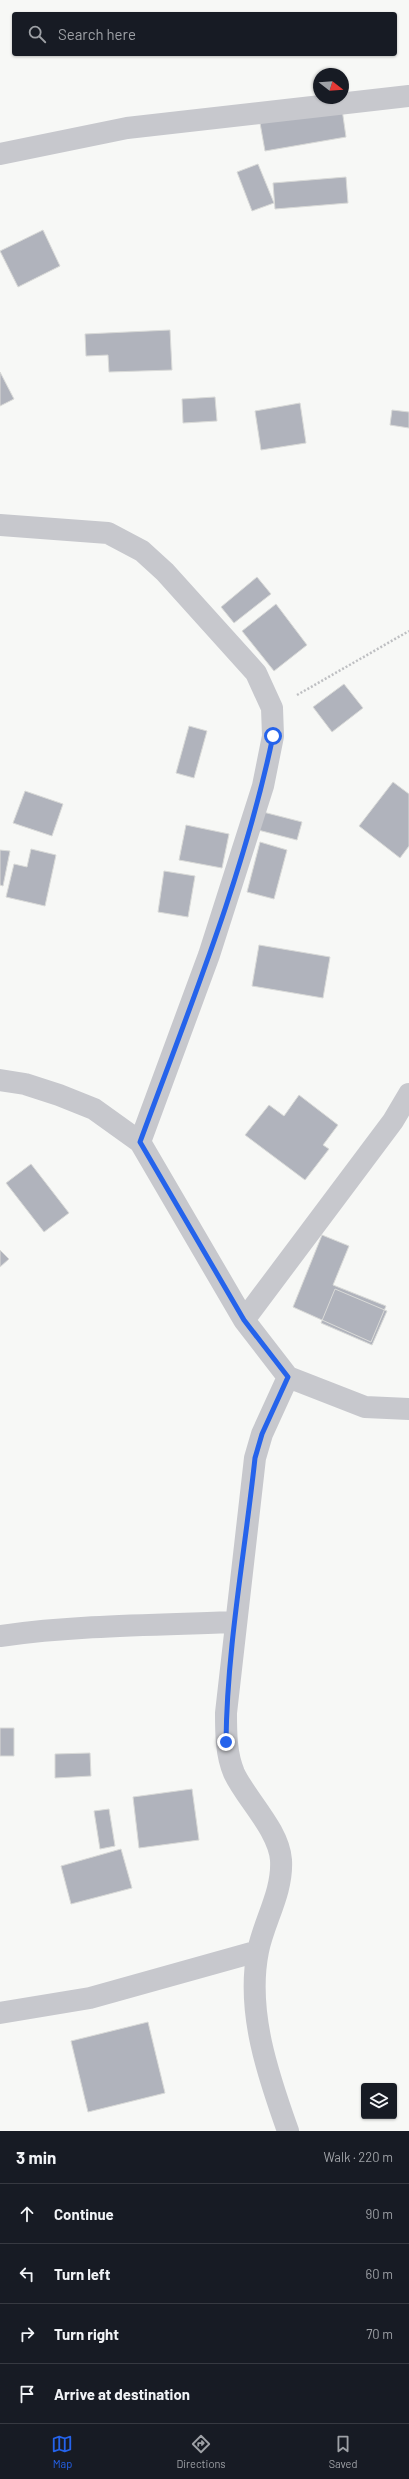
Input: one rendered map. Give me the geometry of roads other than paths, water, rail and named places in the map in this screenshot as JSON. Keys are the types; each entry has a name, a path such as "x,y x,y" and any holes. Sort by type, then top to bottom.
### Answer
{"street":[{"path":"0,154 127,128 409,96"},
{"path":"0,525 108,533 142,551 165,572 256,673 272,708 273,736 263,786 209,955 140,1142"},
{"path":"0,1080 45,1091 94,1109 140,1142 244,1320 288,1377 365,1407 409,1409"},
{"path":"244,1320 393,1121 409,1094"},
{"path":"284,2131 264,2054 255,2005 258,1951 275,1900 281,1860 270,1828 234,1772 226,1742 226,1713 235,1622 255,1458 262,1434 288,1377"},
{"path":"0,1636 35,1632 128,1626 235,1622"},
{"path":"0,2013 90,1998 258,1951"}]}
